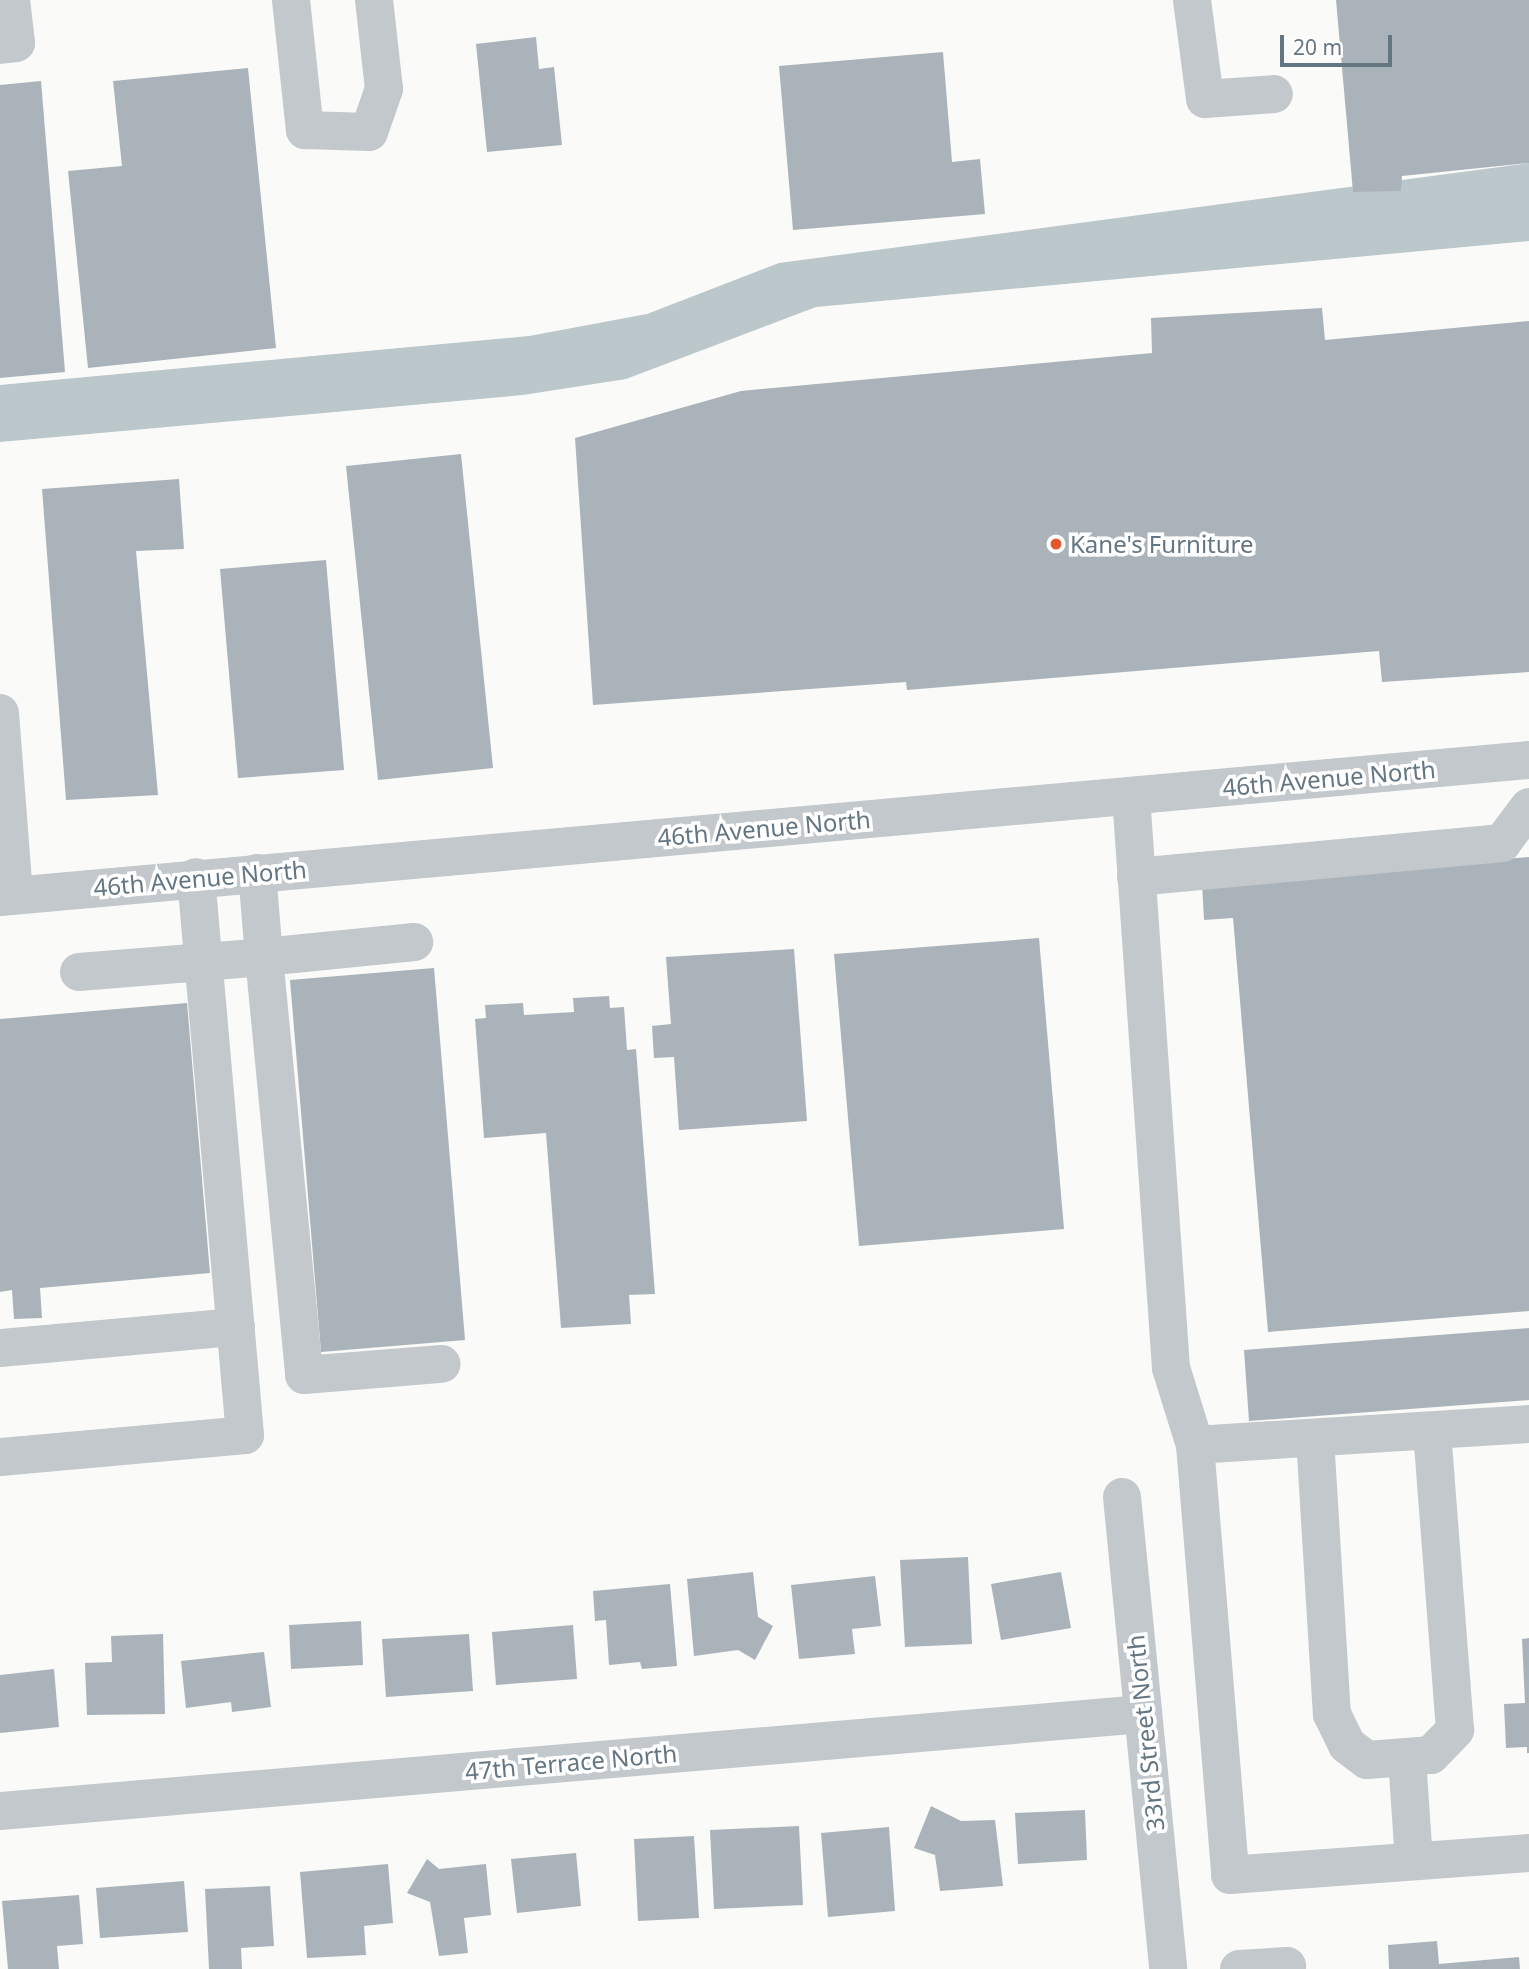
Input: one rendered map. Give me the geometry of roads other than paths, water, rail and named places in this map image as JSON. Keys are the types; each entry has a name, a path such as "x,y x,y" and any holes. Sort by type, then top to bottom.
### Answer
{"street":[{"path":"0,45 16,43 11,0"},
{"path":"291,0 304,130 369,132 384,89 374,0"},
{"path":"1192,0 1205,99 1274,94"},
{"path":"0,713 7,896"},
{"name":"46th Avenue North","path":"7,896 196,877 1529,760"},
{"path":"1131,796 1171,1368 1195,1445 1230,1875 1529,1853"},
{"path":"1136,877 1502,843 1529,807"},
{"path":"257,873 304,1375 442,1364"},
{"path":"0,1457 244,1435 196,877"},
{"path":"79,972 414,942"},
{"path":"0,1348 236,1327"},
{"path":"1195,1445 1529,1424"},
{"path":"1315,1438 1332,1714 1347,1745 1367,1760 1431,1755 1455,1730 1432,1432"},
{"name":"33rd Street North","path":"1122,1497 1168,1969"},
{"name":"47th Terrace North","path":"0,1811 1143,1714"},
{"path":"1407,1757 1414,1861"},
{"path":"1239,1969 1287,1966 1287,1969"}],"place":[{"name":"Kane's Furniture","path":"1056,544"}]}
